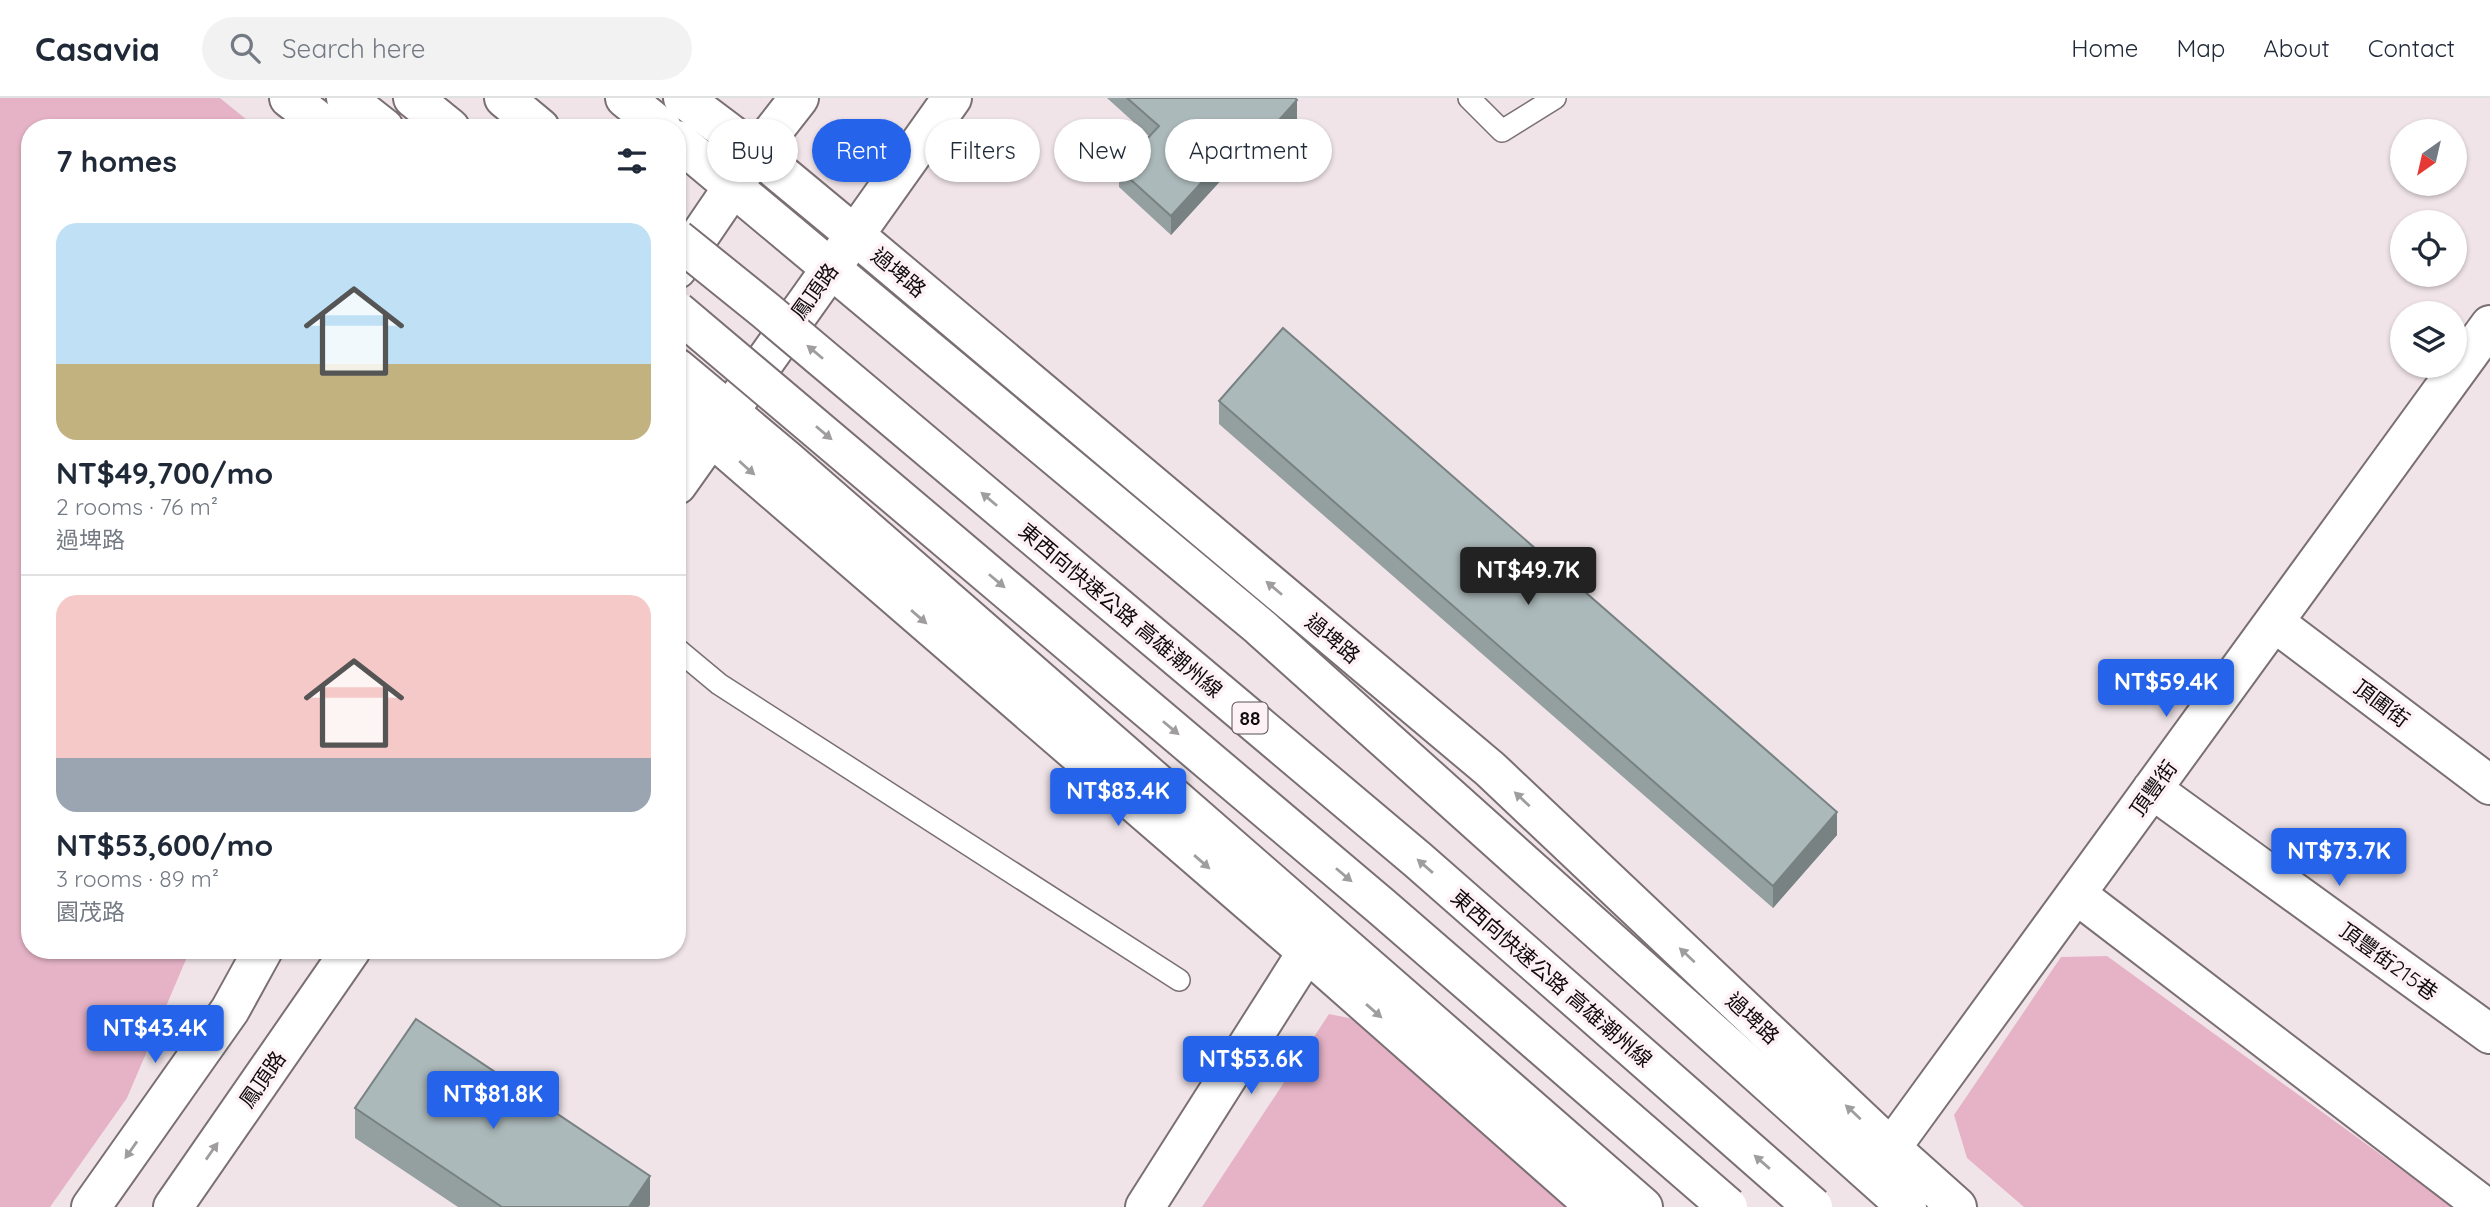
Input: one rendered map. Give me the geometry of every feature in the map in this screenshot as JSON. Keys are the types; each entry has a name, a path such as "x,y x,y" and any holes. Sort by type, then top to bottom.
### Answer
{"main road":[{"path":"289,98 316,119"},
{"path":"413,98 439,119"},
{"path":"503,98 529,119"},
{"path":"625,98 651,119"},
{"name":"過埤路","path":"683,98 710,119"},
{"path":"782,119 799,98"},
{"name":"鳳頂路","path":"686,473 952,98"},
{"path":"686,147 1260,627 1907,1207"},
{"path":"686,256 735,182"},
{"name":"過埤路","path":"790,182 1490,769 1891,1148 1957,1207"},
{"name":"東西向快速公路 高雄潮州線","path":"686,246 775,318 1418,860 1813,1207"},
{"path":"686,319 1382,907 1728,1207"},
{"name":"頂豐街","path":"1891,1148 2274,622 2478,368 2490,326"},
{"path":"686,379 721,424 1307,952 1596,1207"},
{"path":"686,410 721,424 1158,785 1643,1207"},
{"name":"頂圃街","path":"2274,622 2490,785"},
{"name":"頂豐街215巷","path":"2152,789 2490,1034"},
{"path":"2076,894 2485,1207"},
{"path":"1145,1207 1307,952"},
{"path":"91,1207 230,1010 258,959"},
{"name":"鳳頂路","path":"173,1207 345,959"}],"lane":[{"path":"1469,98 1502,131 1555,98"},
{"path":"686,656 719,684 1179,980"}],"shaded area":[{"path":"0,98 220,98 246,119 21,119 21,959 186,959 127,1098 50,1207 0,1207"},
{"path":"2107,956 2453,1207 2024,1207 1967,1158 1954,1115 2061,957"},
{"path":"1329,1014 1369,1022 1573,1207 1202,1207"}],"building":[{"path":"1127,98 1297,100 1280,119 1165,119 1165,182 1202,182 1171,216 1133,182 1151,182 1151,135 1159,126"},
{"path":"1283,328 1837,812 1773,886 1219,401"},
{"path":"416,1019 650,1176 629,1207 502,1207 355,1108"}]}
